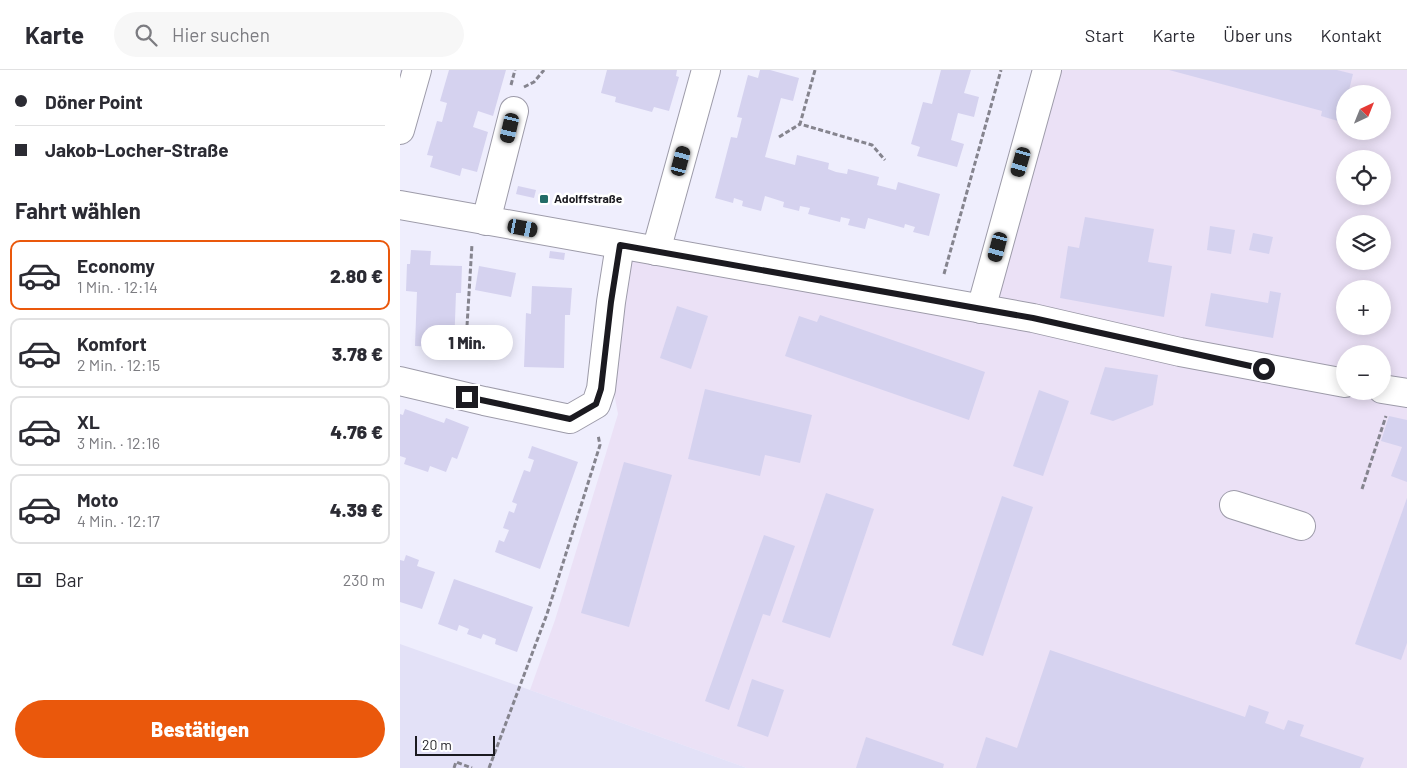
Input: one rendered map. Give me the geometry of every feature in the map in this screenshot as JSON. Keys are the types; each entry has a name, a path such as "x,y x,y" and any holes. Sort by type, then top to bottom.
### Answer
{"street":[{"path":"400,130 417,70"},
{"path":"656,252 706,70"},
{"path":"981,309 1047,70"},
{"path":"480,219 515,101"},
{"path":"400,205 939,301 1281,372 1336,381"},
{"path":"400,381 484,402 570,419 596,404 601,389 620,245"},
{"path":"1234,505 1301,526"}],"path":[{"path":"515,101 544,70"},
{"path":"779,137 800,124 815,70"},
{"path":"939,301 964,195 1001,70"},
{"path":"800,124 872,145 885,160"},
{"path":"467,326 480,219"},
{"path":"1362,489 1395,391"},
{"path":"489,768 523,682 547,614 600,445 596,422 596,404"},
{"path":"454,768 456,762 472,768"}],"shaded area":[{"path":"1061,70 1407,70 1407,768 747,768 530,690 555,620 618,414 605,345 620,245 989,301 1000,293"},
{"path":"400,644 530,690 747,768 400,768"}],"building":[{"path":"449,70 506,70 493,116 478,111 473,127 488,132 477,172 462,168 460,176 430,167 433,156 427,155 437,121 442,122 447,103 440,101"},
{"path":"607,70 677,70 676,76 679,77 669,111 654,107 652,112 615,102 616,97 601,93"},
{"path":"760,70 770,70 799,78 793,101 781,98 765,157 795,165 797,155 829,163 828,169 836,172 847,174 848,169 879,177 877,185 896,190 898,182 940,194 929,236 913,232 915,227 905,224 904,228 868,218 865,229 848,225 850,219 841,217 840,222 808,214 810,208 800,206 799,211 783,207 784,202 765,196 761,211 742,206 743,201 734,198 733,203 715,198 731,137 737,138 742,118 737,117 748,75 758,78"},
{"path":"941,70 971,70 964,93 979,97 974,117 958,113 951,140 964,144 957,167 917,156 920,147 911,144 923,102 932,104"},
{"path":"1169,70 1337,70 1353,74 1350,85 1336,85 1336,120 1321,116 1322,111"},
{"path":"518,186 536,190 534,198 516,194"},
{"path":"1085,217 1154,229 1148,262 1172,266 1164,317 1060,298 1068,246 1079,248"},
{"path":"1210,226 1235,230 1231,254 1207,250"},
{"path":"1253,233 1273,237 1269,254 1249,250"},
{"path":"411,250 431,251 430,265 462,266 461,293 456,293 454,348 415,346 417,292 406,291 407,264 410,264"},
{"path":"550,251 565,253 564,260 549,258"},
{"path":"479,266 516,273 511,297 475,290"},
{"path":"532,286 572,288 570,315 565,315 564,368 524,367 526,313 531,314"},
{"path":"1270,291 1281,293 1273,338 1205,326 1211,293 1268,303"},
{"path":"677,306 708,316 691,369 660,358"},
{"path":"820,315 985,372 969,420 785,356 799,316 817,322"},
{"path":"1105,367 1158,375 1153,405 1113,421 1090,414"},
{"path":"705,389 812,415 800,463 765,455 760,476 688,459"},
{"path":"1039,390 1069,401 1043,476 1013,466"},
{"path":"405,409 444,423 446,418 469,427 457,459 452,457 446,472 430,466 428,472 404,464 406,458 400,456 400,414 403,415"},
{"path":"1389,416 1407,420 1407,482 1391,476 1402,447 1381,441"},
{"path":"532,446 578,462 540,569 495,552 499,540 504,542 509,530 503,528 509,511 514,513 517,504 512,502 524,470 530,472 534,460 528,458"},
{"path":"624,462 672,475 629,627 581,613"},
{"path":"826,493 874,509 830,638 782,622"},
{"path":"1002,496 1033,507 983,656 952,645"},
{"path":"1407,498 1407,643 1401,660 1355,644"},
{"path":"764,535 795,546 770,616 763,614 729,710 705,701"},
{"path":"406,555 419,560 417,566 435,572 422,609 400,602 400,560 404,561"},
{"path":"454,579 533,607 517,652 495,644 496,639 483,634 481,639 467,634 469,629 459,625 457,631 438,624"},
{"path":"1050,650 1245,717 1249,705 1269,712 1265,723 1284,730 1288,720 1304,725 1300,736 1364,758 1360,768 976,768 986,737 1017,748"},
{"path":"752,679 784,690 768,737 737,726"},
{"path":"866,737 944,764 943,768 856,768"}],"place":[{"name":"Adolffstraße","path":"544,199"}],"route":[{"path":"467,397 570,419 596,404 601,389 605,345 620,245 1033,318 1180,352 1264,369"}]}
